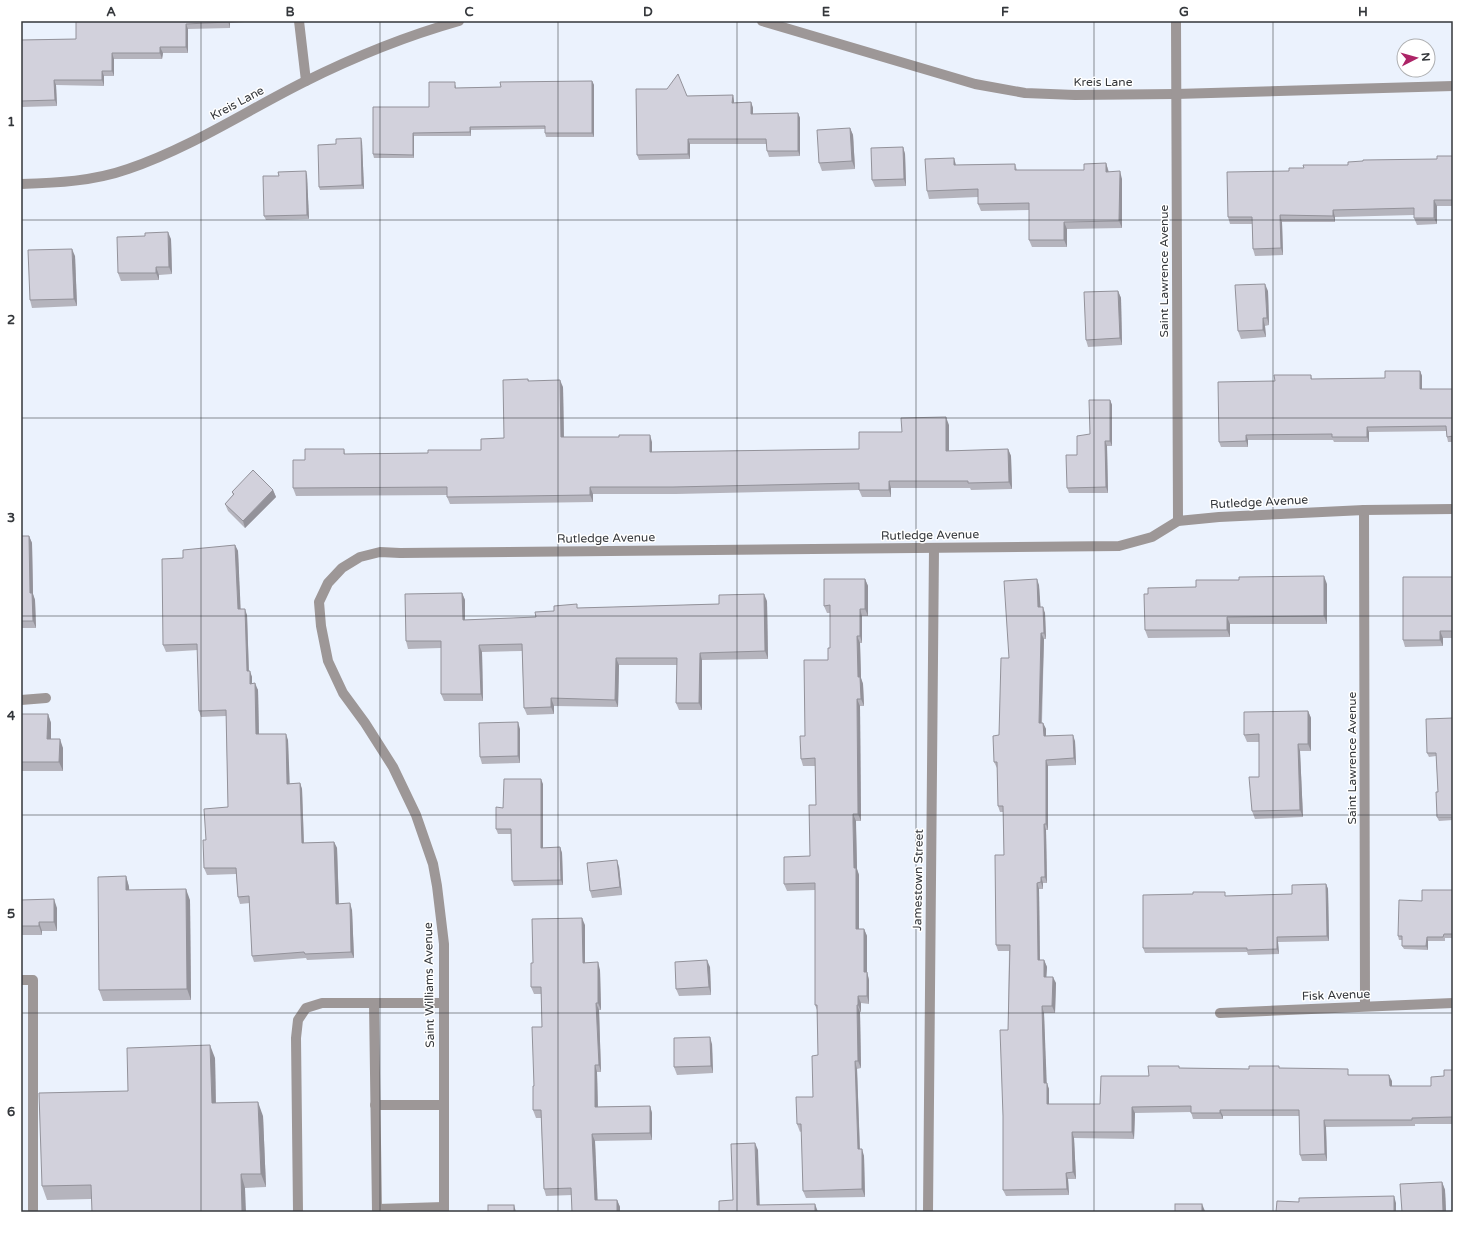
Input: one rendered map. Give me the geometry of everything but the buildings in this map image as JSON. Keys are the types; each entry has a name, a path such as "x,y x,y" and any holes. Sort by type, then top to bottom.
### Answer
{"street":[{"path":"299,21 306,81"},
{"name":"Kreis Lane","path":"21,184 90,179 128,169 176,149 306,81 366,54 424,31 459,21"},
{"name":"Kreis Lane","path":"762,21 982,86 1025,93 1076,96 1453,86"},
{"name":"Saint Lawrence Avenue","path":"1176,21 1178,521"},
{"name":"Rutledge Avenue","path":"400,553 1119,546 1152,537 1178,521 1219,517 1364,510 1453,509"},
{"name":"Saint Lawrence Avenue","path":"1364,510 1365,1006"},
{"name":"Jamestown Street","path":"928,1212 934,548"},
{"name":"Saint Williams Avenue","path":"400,553 380,552 360,557 342,568 328,583 319,602 321,626 328,661 343,693 365,723 393,767 416,814 433,864 444,944 444,1210"},
{"path":"21,700 46,698"},
{"path":"21,980 33,980 33,1212"},
{"path":"298,1212 296,1038 298,1020 306,1008 322,1003 444,1003"},
{"path":"374,1003 377,1210 444,1210"},
{"name":"Fisk Avenue","path":"1220,1013 1453,1003"},
{"path":"376,1105 444,1105"}]}
